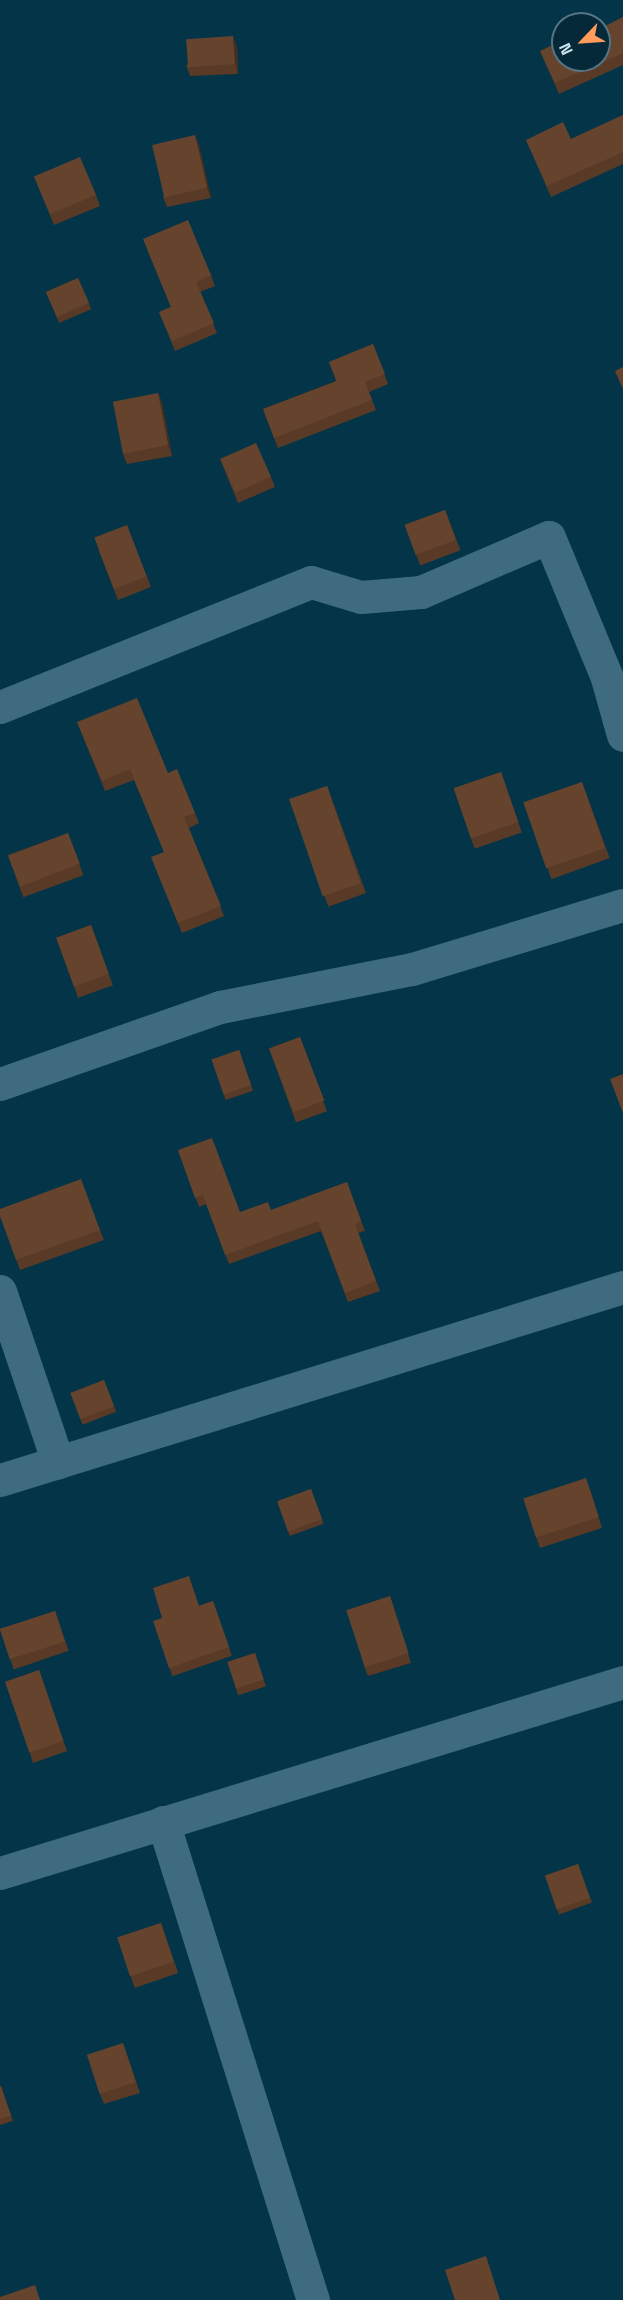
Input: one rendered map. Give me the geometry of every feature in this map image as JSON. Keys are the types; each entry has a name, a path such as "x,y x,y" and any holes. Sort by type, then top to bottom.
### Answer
{"street":[{"path":"0,707 311,582 361,597 421,592 549,537 607,678 623,735"},
{"path":"0,1084 220,1007 412,969 623,905"},
{"path":"0,1480 623,1287"},
{"path":"0,1291 58,1462"},
{"path":"0,1873 623,1682"},
{"path":"163,1822 312,2300"}],"building":[{"path":"623,17 623,53 611,58 611,23"},
{"path":"233,36 235,64 188,67 186,39"},
{"path":"551,46 551,72 580,72 555,83 540,51"},
{"path":"623,115 623,152 547,186 526,140 563,122 571,139"},
{"path":"195,135 207,188 164,198 152,145"},
{"path":"80,157 96,195 50,214 34,177"},
{"path":"188,220 211,275 196,282 214,323 172,341 159,312 171,307 143,239"},
{"path":"78,278 89,303 57,317 46,292"},
{"path":"373,344 385,374 365,382 372,400 274,438 263,409 337,381 329,362"},
{"path":"623,367 623,389 615,371"},
{"path":"158,393 168,445 123,454 113,402"},
{"path":"256,443 271,477 235,493 220,459"},
{"path":"445,510 456,540 416,555 405,525"},
{"path":"127,525 147,576 114,589 94,538"},
{"path":"137,698 168,773 177,769 195,813 184,817 221,906 178,923 151,857 164,852 130,769 102,781 77,722"},
{"path":"501,772 518,822 471,838 454,788"},
{"path":"582,782 605,848 546,868 523,802"},
{"path":"327,786 361,883 323,896 289,799"},
{"path":"68,833 80,864 20,887 8,856"},
{"path":"91,925 109,974 74,987 56,938"},
{"path":"300,1037 324,1100 294,1112 269,1049"},
{"path":"239,1050 251,1085 224,1094 212,1059"},
{"path":"623,1074 623,1113 610,1079"},
{"path":"212,1138 240,1212 268,1202 271,1210 347,1182 361,1221 355,1224 376,1281 345,1293 318,1221 225,1255 203,1195 195,1198 178,1150"},
{"path":"81,1179 100,1230 16,1260 0,1216 0,1209"},
{"path":"104,1380 114,1406 80,1419 70,1393"},
{"path":"586,1478 599,1517 536,1537 523,1498"},
{"path":"311,1489 322,1519 288,1531 277,1501"},
{"path":"189,1576 199,1606 213,1601 229,1647 169,1668 153,1621 162,1618 153,1588"},
{"path":"390,1596 409,1653 365,1667 346,1610"},
{"path":"55,1611 65,1641 10,1659 0,1629"},
{"path":"255,1653 264,1680 236,1689 227,1662"},
{"path":"39,1670 63,1741 29,1753 5,1682"},
{"path":"578,1864 590,1898 557,1909 545,1875"},
{"path":"161,1923 174,1962 130,1976 117,1937"},
{"path":"123,2043 136,2082 100,2094 87,2055"},
{"path":"0,2087 11,2116 0,2119"},
{"path":"486,2256 500,2300 455,2300 445,2270"},
{"path":"35,2285 40,2300 0,2300 0,2297"}]}
